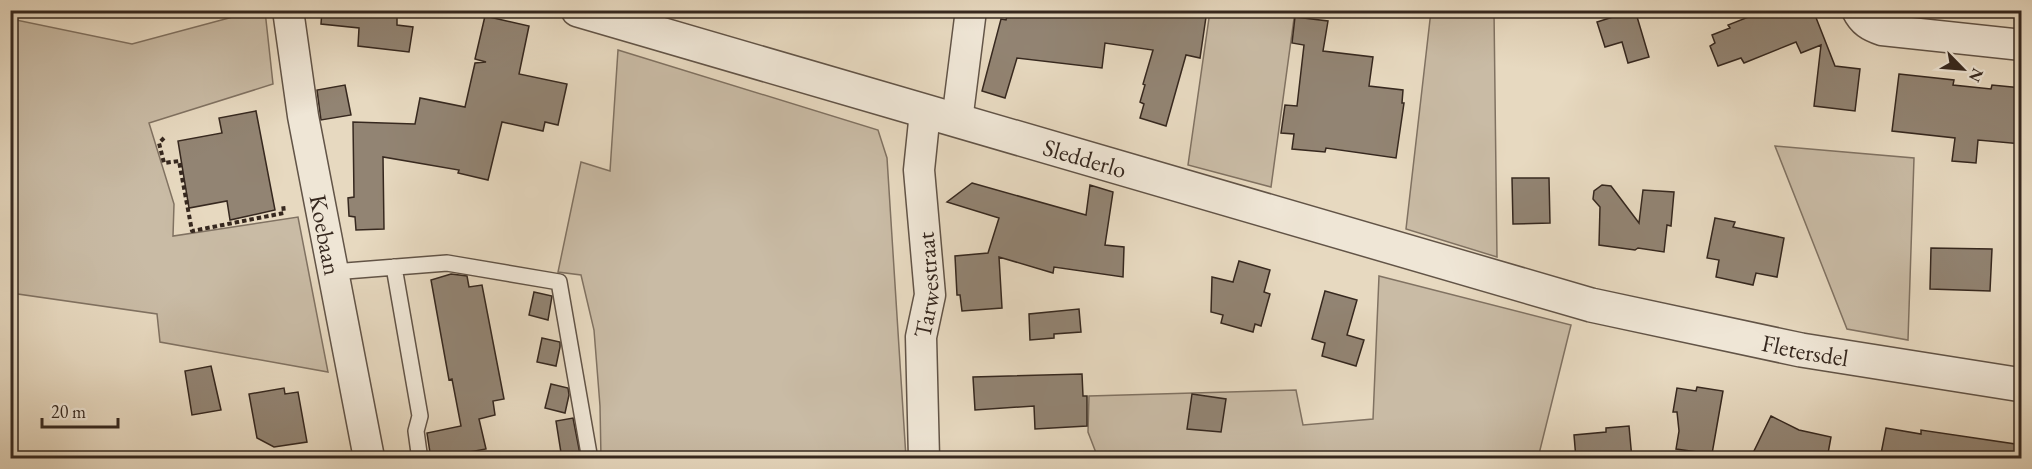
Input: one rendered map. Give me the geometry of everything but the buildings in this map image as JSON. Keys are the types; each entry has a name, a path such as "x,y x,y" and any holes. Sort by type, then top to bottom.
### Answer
{"street":[{"name":"Koebaan","path":"288,10 303,116 369,459"},
{"name":"Sledderlo","path":"578,10 1591,305"},
{"path":"957,121 971,10"},
{"path":"1857,10 1870,26 1882,30 2022,45"},
{"name":"Tarwestraat","path":"924,459 921,337 930,295 919,170 926,112"},
{"name":"Fletersdel","path":"1591,305 1801,350 2022,385"}],"lane":[{"path":"333,272 447,264 560,282 589,454"},
{"path":"394,267 420,416 416,431 419,453"}],"path":[{"path":"164,138 159,143 164,163 179,161 192,231 284,213 283,204"}],"shaded area":[{"path":"11,10 20,11 16,20 132,44 255,11 265,11 273,84 149,123 174,204 173,236 298,217 328,372 160,342 157,314 11,293"},
{"path":"1210,11 1295,11 1271,187 1188,165"},
{"path":"1431,11 1494,11 1497,257 1406,229"},
{"path":"618,50 878,130 887,158 906,458 601,458 600,406 594,330 581,275 558,272 581,162 610,171"},
{"path":"1775,146 1914,158 1908,340 1847,329"},
{"path":"1379,276 1571,325 1538,458 1098,458 1088,432 1089,396 1296,390 1303,425 1373,419"}]}
